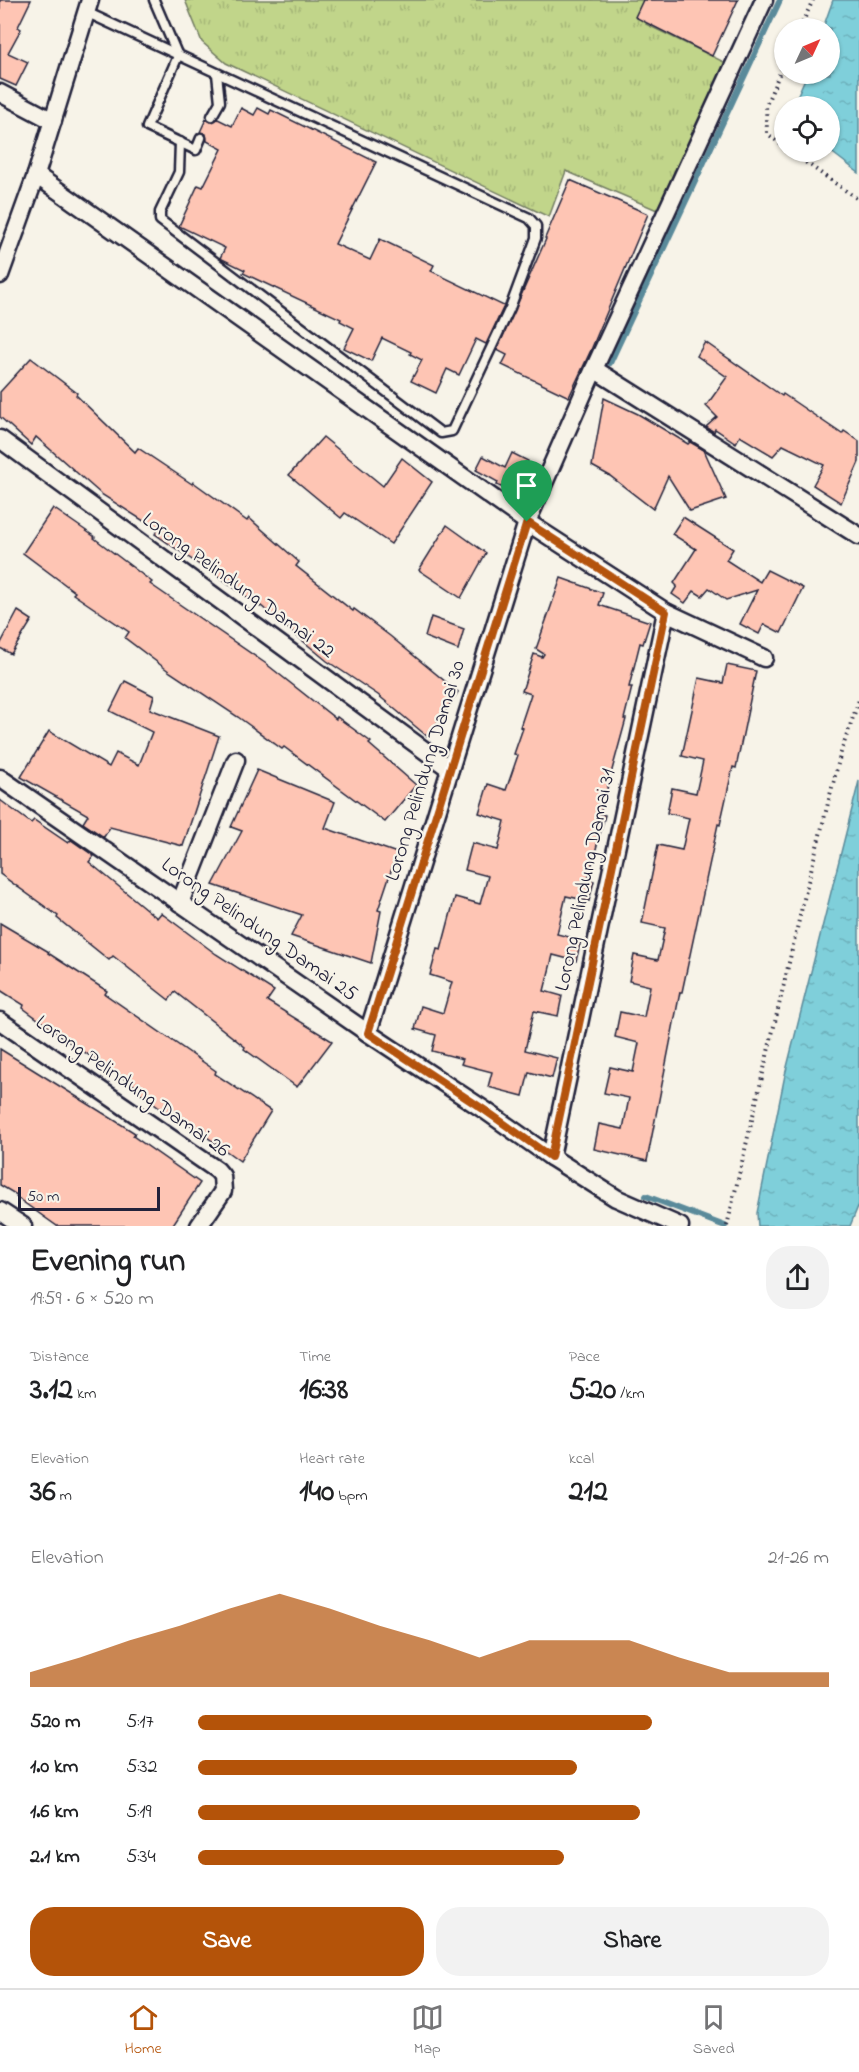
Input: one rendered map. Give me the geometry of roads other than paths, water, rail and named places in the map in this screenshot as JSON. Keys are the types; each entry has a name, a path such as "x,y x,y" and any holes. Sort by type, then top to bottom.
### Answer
{"street":[{"name":"Lorong Pelindung Damai 30","path":"368,1033 527,522 594,369 764,0"},
{"path":"0,276 36,175 88,6"},
{"path":"0,93 53,121"},
{"path":"36,175 527,522 666,612 764,658"},
{"path":"594,369 859,536"},
{"name":"Lorong Pelindung Damai 22","path":"0,439 450,769"},
{"name":"Lorong Pelindung Damai 31","path":"551,1157 666,612"},
{"path":"180,903 236,760"},
{"name":"Lorong Pelindung Damai 25","path":"0,778 551,1157 616,1198 680,1226"},
{"name":"Lorong Pelindung Damai 26","path":"0,1021 217,1170 224,1184 223,1191 199,1226"},
{"path":"0,1211 23,1226"}],"lane":[{"path":"154,0 178,57 147,127 196,150 201,138"},
{"path":"88,6 178,57 529,218 536,226 536,238 510,308 452,431 441,433 160,220 160,212 179,172 180,142"},
{"path":"212,116 220,102 218,75"}],"water":[{"path":"833,0 859,0 859,173 840,159 840,96 797,96 803,84 840,84 840,18 827,18"},
{"path":"859,781 859,1204 850,1226 758,1226 757,1213 785,1075"}],"waterway":[{"path":"610,363 780,0"},
{"path":"646,1196 725,1226"}]}
